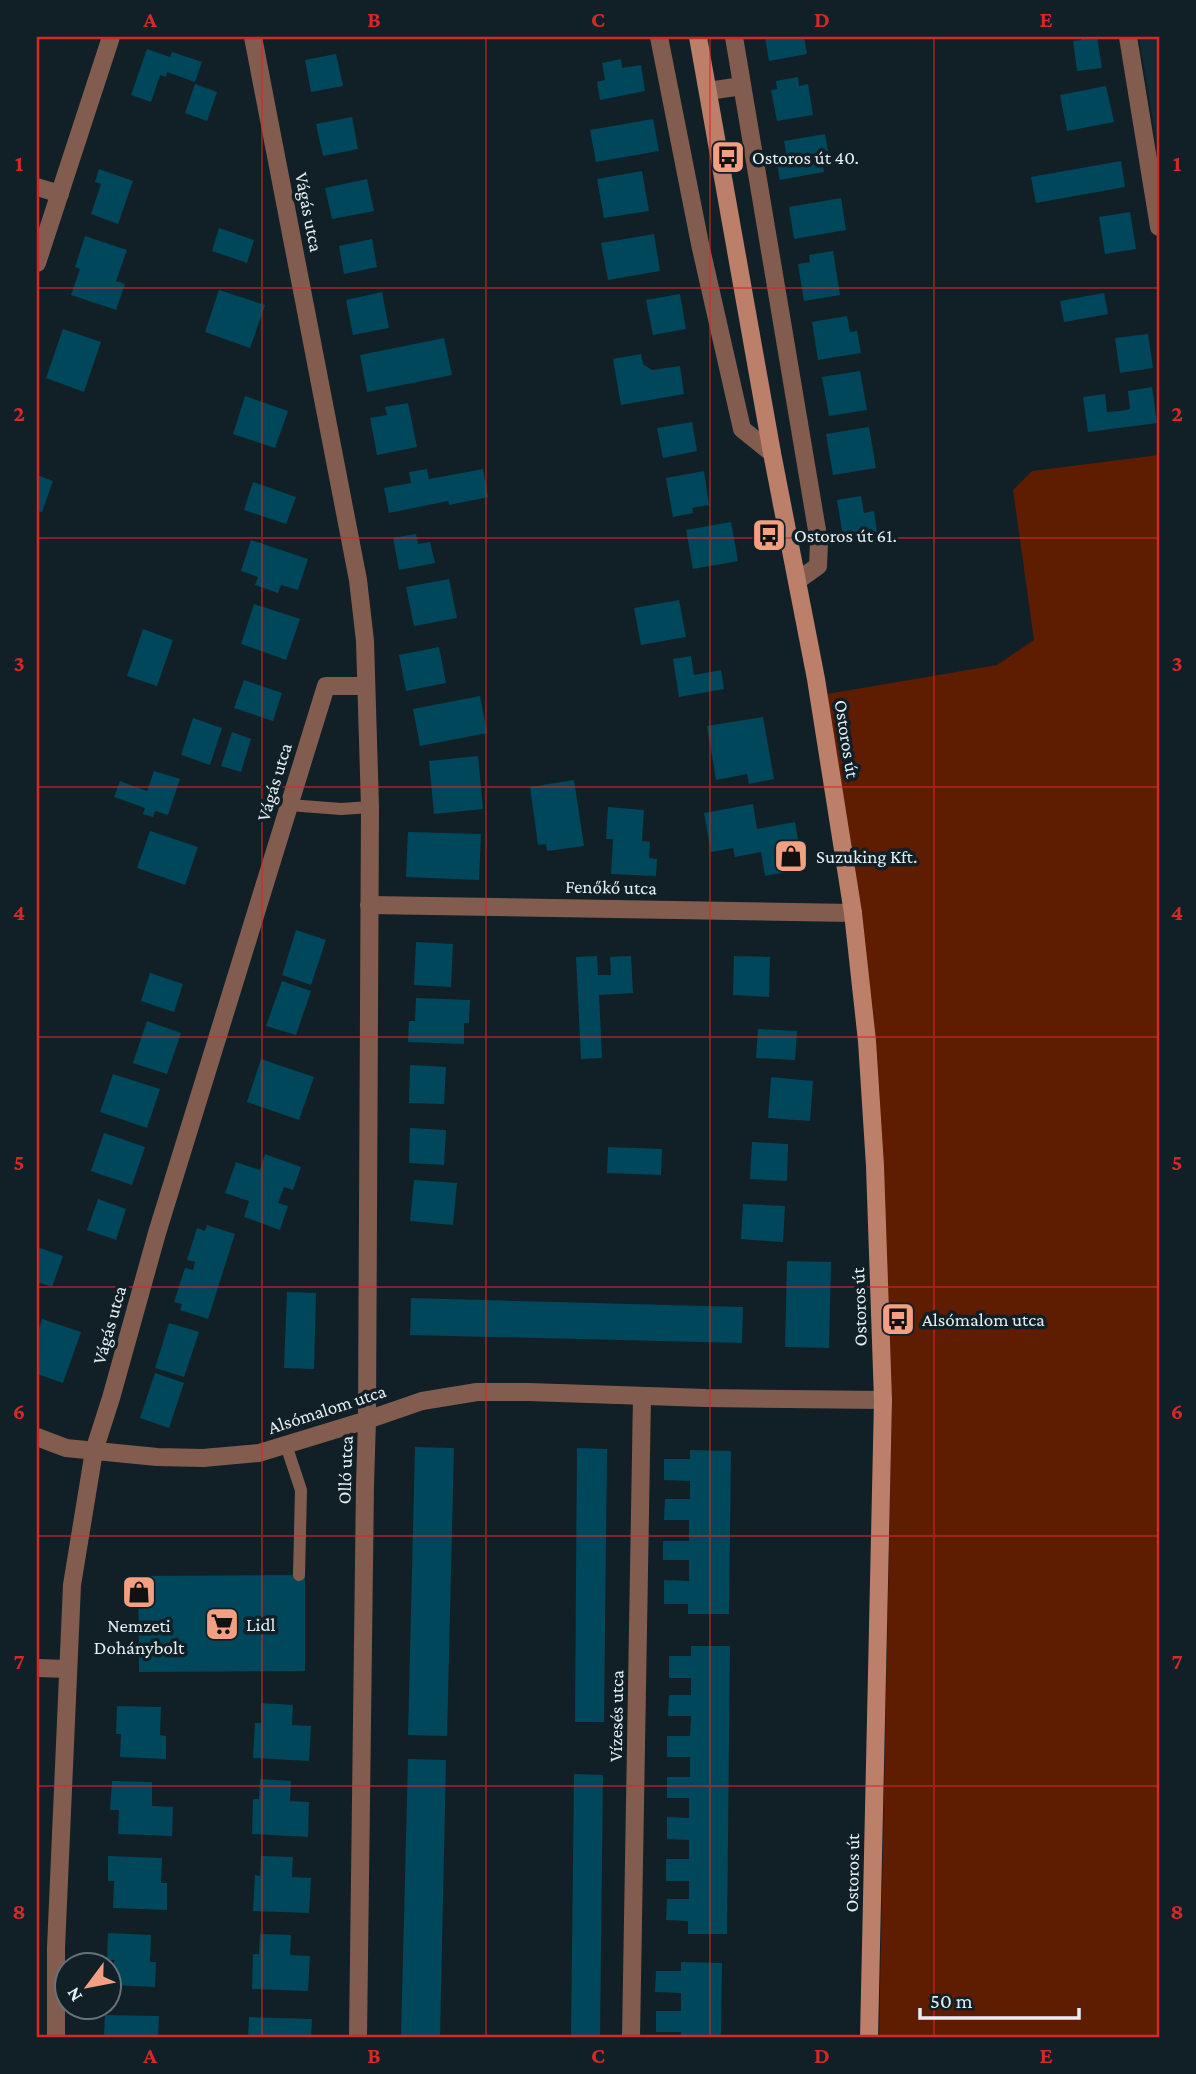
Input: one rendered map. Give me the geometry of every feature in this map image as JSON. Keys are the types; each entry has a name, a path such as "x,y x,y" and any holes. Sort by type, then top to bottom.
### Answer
{"main road":[{"name":"Ostoros út","path":"698,37 772,453 816,680 853,913 867,1041 875,1166 883,1400 869,2037"}],"street":[{"path":"37,263 111,37"},
{"name":"Vágás utca","path":"253,37 358,580 365,641 370,807 369,905"},
{"path":"659,37 700,244 742,429 772,453"},
{"path":"734,37 819,542 818,566 797,581"},
{"path":"1128,37 1159,228"},
{"path":"708,91 742,86"},
{"path":"37,187 60,194"},
{"name":"Vágás utca","path":"56,2037 57,1948 72,1585 94,1451 157,1233 326,686 366,686"},
{"name":"Fenőkő utca","path":"369,905 853,913"},
{"name":"Olló utca","path":"358,2037 367,1420 369,905"},
{"name":"Alsómalom utca","path":"37,1437 66,1448 157,1457 203,1458 259,1453 422,1401 477,1392 883,1400"},
{"name":"Vízesés utca","path":"631,2037 642,1396"},
{"path":"37,1668 68,1669"}],"lane":[{"path":"289,805 341,809 370,807"},
{"path":"286,1445 301,1490 299,1576"}],"shaded area":[{"path":"1139,37 1159,37 1159,158"},
{"path":"1159,455 1159,2037 879,2037 892,1400 860,905 827,694 997,665 1034,640 1013,490 1032,471"}],"building":[{"path":"765,37 804,37 807,54 769,61"},
{"path":"1081,37 1097,37 1102,68 1077,71 1073,41 1081,40"},
{"path":"147,49 170,57 172,52 202,62 195,82 167,72 166,77 160,75 151,102 131,95"},
{"path":"336,54 343,86 311,92 305,60"},
{"path":"621,59 622,68 641,65 645,91 600,100 597,82 605,80 602,63"},
{"path":"798,77 799,86 808,84 813,115 777,121 771,90 777,89 776,81"},
{"path":"195,84 217,92 207,121 185,113"},
{"path":"1106,86 1114,122 1067,131 1060,95"},
{"path":"352,117 358,149 323,156 316,124"},
{"path":"653,119 659,151 596,162 590,130"},
{"path":"825,134 828,151 821,153 824,172 780,180 776,160 787,158 784,141"},
{"path":"1121,161 1125,187 1036,203 1031,177"},
{"path":"99,169 133,181 118,224 91,214 101,184 95,182"},
{"path":"642,171 649,211 604,218 597,179"},
{"path":"367,179 374,211 332,219 325,188"},
{"path":"841,198 846,230 794,239 789,207"},
{"path":"1130,212 1136,249 1105,254 1099,217"},
{"path":"219,228 254,240 247,263 212,251"},
{"path":"654,234 660,271 608,280 601,243"},
{"path":"85,236 127,250 116,281 125,284 116,310 71,295 80,269 75,267"},
{"path":"372,239 377,267 344,274 339,246"},
{"path":"833,251 840,295 804,301 798,264 810,262 809,255"},
{"path":"219,290 265,305 250,348 205,332"},
{"path":"382,292 389,328 353,335 346,300"},
{"path":"1104,293 1108,314 1064,322 1060,301"},
{"path":"680,294 686,329 653,335 646,300"},
{"path":"847,316 850,332 857,331 861,353 818,360 812,322"},
{"path":"63,329 101,342 84,392 46,378"},
{"path":"1148,334 1153,368 1120,373 1115,338"},
{"path":"444,338 452,375 367,392 360,355"},
{"path":"641,354 643,364 652,370 680,366 684,394 621,405 613,359"},
{"path":"860,371 867,410 829,416 822,377"},
{"path":"1152,387 1157,423 1088,432 1083,397 1105,394 1107,412 1120,411 1130,409 1128,391"},
{"path":"245,396 288,411 275,448 233,434"},
{"path":"408,403 417,447 377,455 370,418 387,415 385,407"},
{"path":"692,422 697,451 663,458 657,428"},
{"path":"869,427 876,468 833,475 826,434"},
{"path":"427,469 429,479 483,469 488,497 449,505 448,501 389,513 384,488 411,483 409,472"},
{"path":"704,471 709,505 692,508 693,513 673,517 666,478"},
{"path":"37,475 53,481 42,512 37,511"},
{"path":"253,482 296,497 286,524 244,510"},
{"path":"861,496 864,513 874,511 877,532 843,537 837,500"},
{"path":"731,522 738,561 693,569 686,530"},
{"path":"416,534 418,544 430,542 435,563 399,570 393,538"},
{"path":"251,540 308,559 298,590 281,585 278,593 255,585 258,577 241,571"},
{"path":"449,579 457,618 414,626 406,587"},
{"path":"679,600 686,637 641,645 634,608"},
{"path":"254,604 300,619 286,660 241,644"},
{"path":"143,629 173,640 157,686 127,676"},
{"path":"439,647 446,683 406,691 399,655"},
{"path":"691,656 694,675 721,670 724,689 679,697 673,659"},
{"path":"244,680 282,693 273,721 234,708"},
{"path":"480,696 487,733 420,746 413,709"},
{"path":"763,717 774,779 749,784 747,774 716,780 707,726"},
{"path":"193,718 222,728 210,765 181,755"},
{"path":"232,732 251,739 241,772 221,766"},
{"path":"478,756 483,809 434,814 429,761"},
{"path":"154,771 180,779 168,815 155,811 153,817 143,814 145,808 114,797 120,781 147,791"},
{"path":"574,780 584,846 547,851 546,844 538,845 530,787"},
{"path":"753,804 757,829 795,822 803,869 765,876 761,852 735,857 733,848 711,852 704,813"},
{"path":"608,807 644,810 642,841 650,842 649,858 657,859 656,876 611,874 613,839 606,839"},
{"path":"150,831 198,847 185,885 137,868"},
{"path":"408,832 481,834 479,880 406,877"},
{"path":"296,930 326,940 311,985 282,975"},
{"path":"416,942 453,944 451,987 414,985"},
{"path":"597,956 598,975 611,975 610,957 631,956 633,993 599,995 602,1058 581,1059 576,957"},
{"path":"734,956 770,957 769,997 733,995"},
{"path":"150,973 183,984 174,1012 141,1001"},
{"path":"282,981 311,991 296,1035 266,1026"},
{"path":"416,998 470,1000 469,1023 464,1023 464,1044 408,1042 409,1021 415,1021"},
{"path":"147,1021 181,1033 167,1074 133,1063"},
{"path":"758,1029 797,1031 795,1060 756,1058"},
{"path":"261,1059 314,1077 299,1120 247,1102"},
{"path":"410,1065 446,1067 444,1104 409,1103"},
{"path":"113,1074 160,1089 147,1128 100,1112"},
{"path":"771,1077 813,1081 810,1121 768,1118"},
{"path":"410,1128 446,1130 444,1165 409,1163"},
{"path":"104,1133 145,1147 132,1185 91,1171"},
{"path":"752,1142 788,1144 787,1181 750,1179"},
{"path":"608,1147 662,1149 661,1175 607,1173"},
{"path":"265,1154 301,1167 293,1190 284,1187 278,1203 288,1206 280,1230 244,1217 249,1201 225,1193 236,1162 260,1170"},
{"path":"414,1180 457,1183 453,1225 410,1221"},
{"path":"98,1199 126,1209 116,1240 87,1230"},
{"path":"743,1204 785,1206 783,1242 741,1239"},
{"path":"207,1225 235,1234 208,1319 180,1310 182,1304 174,1302 185,1268 193,1270 195,1262 187,1260 197,1228 205,1231"},
{"path":"37,1247 63,1256 52,1287 37,1282"},
{"path":"787,1261 831,1262 829,1348 785,1347"},
{"path":"287,1292 316,1293 314,1369 284,1368"},
{"path":"411,1298 743,1307 742,1343 410,1335"},
{"path":"42,1319 81,1332 63,1383 37,1374 37,1336"},
{"path":"169,1323 199,1332 184,1377 155,1368"},
{"path":"155,1373 184,1383 169,1428 140,1418"},
{"path":"415,1447 454,1448 447,1736 408,1735"},
{"path":"577,1448 607,1449 604,1722 575,1722"},
{"path":"690,1450 731,1451 729,1614 688,1614 688,1604 664,1604 664,1580 689,1581 689,1560 663,1560 663,1541 689,1541 689,1520 664,1520 665,1499 690,1499 690,1481 664,1480 664,1459 690,1459"},
{"name":"Lidl","path":"305,1575 305,1671 139,1672 138,1576"},
{"path":"691,1646 730,1646 727,1934 688,1934 688,1921 666,1920 667,1899 689,1899 689,1881 666,1881 666,1859 689,1859 689,1840 667,1839 667,1817 689,1818 689,1798 667,1798 667,1777 690,1777 690,1757 667,1757 667,1736 690,1736 691,1716 668,1716 669,1695 691,1695 691,1678 669,1678 669,1656 691,1656"},
{"path":"261,1703 293,1705 292,1725 311,1726 309,1761 253,1758 255,1723 261,1723"},
{"path":"117,1706 161,1707 160,1735 166,1736 166,1759 120,1757 121,1734 116,1734"},
{"path":"408,1759 446,1760 440,2037 401,2037"},
{"path":"574,1774 603,1775 600,2037 571,2037"},
{"path":"260,1779 291,1781 290,1801 309,1802 308,1837 252,1834 253,1799 259,1799"},
{"path":"112,1781 152,1782 152,1806 173,1807 172,1836 118,1834 119,1810 110,1810"},
{"path":"108,1856 162,1858 161,1883 167,1883 167,1910 113,1908 114,1881 108,1881"},
{"path":"261,1856 293,1857 292,1877 311,1878 309,1913 253,1911 255,1875 260,1876"},
{"path":"108,1933 151,1935 150,1962 156,1962 155,1987 122,1985 122,1952 107,1952"},
{"path":"260,1934 291,1935 290,1955 310,1956 308,1991 252,1989 253,1954 259,1954"},
{"path":"681,1962 722,1963 721,2037 681,2037 681,2032 656,2032 656,2011 681,2011 681,1993 655,1992 656,1971 681,1971"},
{"path":"122,2015 159,2016 158,2037 104,2037 105,2022 122,2022"},
{"path":"249,2017 312,2019 311,2037 248,2037"}],"place":[{"name":"Ostoros út 40.","path":"728,157"},
{"name":"Ostoros út 61.","path":"769,535"},
{"name":"Suzuking Kft.","path":"791,856"},
{"name":"Alsómalom utca","path":"898,1319"},
{"name":"Nemzeti Dohánybolt","path":"139,1592"},
{"name":"Lidl","path":"222,1624"}]}
